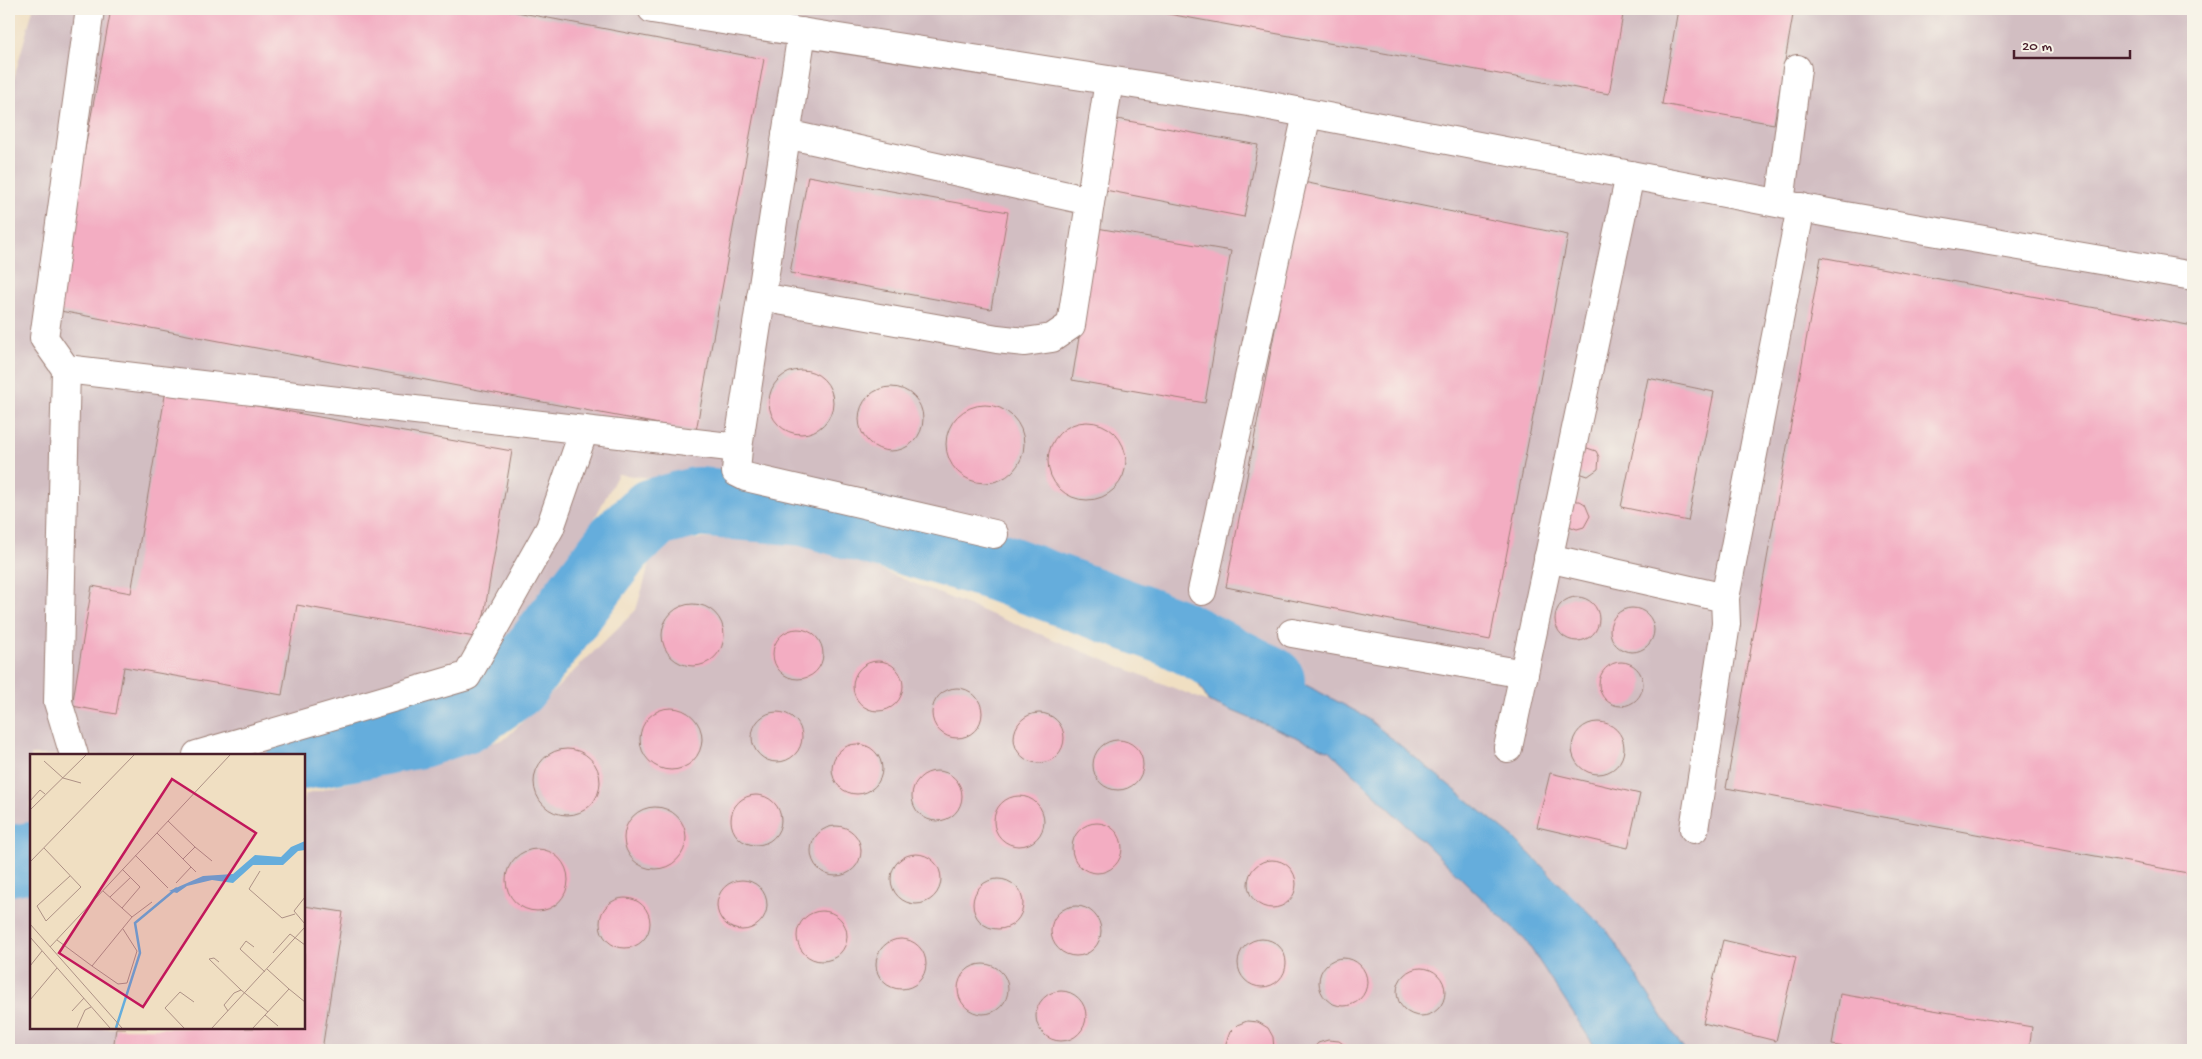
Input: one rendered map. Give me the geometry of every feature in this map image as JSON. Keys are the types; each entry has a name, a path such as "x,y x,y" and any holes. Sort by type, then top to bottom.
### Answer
{"lane":[{"path":"74,754 58,702 66,369 44,338 90,9"},
{"path":"652,9 1249,102 1791,205 2193,276"},
{"path":"802,32 738,448 736,472 746,477 994,534"},
{"path":"1694,829 1726,624 1725,598 1791,205 1797,69"},
{"path":"762,297 997,339 1025,342 1052,338 1071,326 1109,81"},
{"path":"1202,591 1307,114"},
{"path":"786,134 1090,201"},
{"path":"1508,748 1630,175"},
{"path":"66,369 738,448"},
{"path":"200,754 467,676 550,528 584,430"},
{"path":"1548,558 1725,598"},
{"path":"1292,633 1524,674"}],"shaded area":[{"path":"33,9 2193,9 2193,1050 1684,1050 1608,932 1514,837 1363,715 1188,623 932,512 618,474 485,727 305,766 305,754 30,754 30,826 9,831 9,96"},
{"path":"789,533 1330,751 1526,941 1597,1050 9,1050 9,876 30,870 30,1029 305,1029 305,795 505,739 636,610 656,542"}],"water":[{"path":"1188,623 1363,715 1514,838 1608,932 1684,1050 1597,1050 1526,941 1330,751 1208,701 1179,647"}],"building":[{"path":"111,9 501,9 764,59 696,431 55,310"},
{"path":"1141,9 1624,9 1609,94"},
{"path":"1678,9 1794,9 1774,124 1662,104"},
{"path":"1112,118 1258,145 1244,217 1100,189"},
{"path":"808,176 1008,212 991,309 790,273"},
{"path":"1303,182 1568,235 1490,640 1226,587"},
{"path":"1097,228 1231,251 1205,403 1072,380"},
{"path":"1821,257 2193,326 2193,874 1726,788"},
{"path":"801,370 813,372 824,379 831,390 833,402 831,414 824,425 813,432 801,434 789,432 778,425 771,414 769,402 771,390 778,379 789,372"},
{"path":"1648,378 1714,392 1688,521 1621,507"},
{"path":"891,387 909,392 914,396 918,401 923,419 918,437 914,442 909,446 891,451 873,446 868,442 864,437 859,419 864,401 868,396 873,392"},
{"path":"166,390 512,451 480,638 297,605 282,695 124,667 116,714 72,706 92,586 131,593"},
{"path":"985,405 1000,408 1013,416 1021,429 1024,444 1021,459 1013,472 1000,480 985,483 970,480 957,472 949,459 946,444 949,429 957,416 970,408"},
{"path":"1087,422 1102,425 1115,433 1123,446 1126,461 1123,476 1115,489 1102,497 1087,500 1072,497 1059,489 1051,476 1048,461 1051,446 1059,433 1072,425"},
{"path":"1584,447 1596,451 1599,457 1598,469 1588,476 1576,472"},
{"path":"1574,501 1580,501 1585,504 1590,516 1584,527 1577,529 1566,525"},
{"path":"1573,597 1581,597 1593,603 1599,619 1593,635 1581,641 1573,641 1561,635 1555,623 1555,615 1561,603"},
{"path":"693,604 705,606 715,613 722,623 724,635 722,647 715,657 705,664 693,666 681,664 671,657 664,647 662,635 664,623 671,613 681,606"},
{"path":"1628,608 1636,608 1648,614 1654,630 1648,646 1636,652 1628,652 1616,646 1610,634 1610,626 1616,614"},
{"path":"793,629 803,629 816,636 823,649 823,659 816,672 803,679 793,679 784,675 777,668 773,659 773,649 777,640 784,633"},
{"path":"873,661 883,661 896,668 903,681 903,691 896,704 883,711 873,711 864,707 857,700 853,691 853,681 857,672 864,665"},
{"path":"1621,662 1633,666 1639,672 1643,684 1639,696 1633,702 1621,706 1609,702 1603,696 1599,684 1603,672 1609,666"},
{"path":"962,688 975,695 981,703 981,723 975,731 967,737 952,738 939,731 933,723 932,708 939,695 947,689"},
{"path":"671,708 683,710 693,717 700,727 702,739 700,751 693,761 683,768 671,770 659,768 649,761 642,751 640,739 642,727 649,717 659,710"},
{"path":"772,712 782,712 795,719 802,732 802,742 795,755 782,762 772,762 763,758 756,751 752,742 752,732 756,723 763,716"},
{"path":"1034,713 1044,713 1057,720 1064,733 1064,743 1057,756 1044,763 1034,763 1025,759 1018,752 1014,743 1014,733 1018,724 1025,717"},
{"path":"1593,722 1603,722 1617,729 1624,743 1624,753 1617,767 1603,774 1593,774 1583,770 1576,763 1572,753 1572,743 1576,733 1583,726"},
{"path":"1113,740 1123,740 1136,747 1143,760 1143,770 1136,783 1123,790 1113,790 1104,786 1097,779 1093,770 1093,760 1097,751 1104,744"},
{"path":"852,744 862,744 875,751 882,764 882,774 875,787 862,794 852,794 843,790 836,783 832,774 832,764 836,755 843,748"},
{"path":"567,749 580,751 595,764 598,769 600,782 598,795 585,810 580,813 567,815 554,813 539,800 536,795 534,782 536,769 549,754 554,751"},
{"path":"932,771 942,771 955,778 962,791 962,801 955,814 942,821 932,821 923,817 916,810 912,801 912,791 916,782 923,775"},
{"path":"1550,773 1640,794 1628,848 1537,827"},
{"path":"751,795 761,795 774,802 781,815 781,825 774,838 761,845 751,845 742,841 735,834 731,825 731,815 735,806 742,799"},
{"path":"1014,796 1024,796 1037,803 1044,816 1044,826 1037,839 1024,846 1014,846 1005,842 998,835 994,826 994,816 998,807 1005,800"},
{"path":"655,807 667,809 677,816 684,826 686,838 684,850 677,860 667,867 655,869 643,867 633,860 626,850 624,838 626,826 633,816 643,809"},
{"path":"1092,823 1102,823 1115,830 1122,843 1122,853 1115,866 1102,873 1092,873 1083,869 1076,862 1072,853 1072,843 1076,834 1083,827"},
{"path":"841,826 854,833 860,841 860,861 854,869 846,875 831,876 818,869 812,861 811,846 818,833 826,827"},
{"path":"537,849 549,851 559,858 566,868 568,880 566,892 559,902 549,909 537,911 525,909 515,902 508,892 506,880 508,868 515,858 525,851"},
{"path":"911,854 921,854 934,861 941,874 941,884 934,897 921,904 911,904 902,900 895,893 891,884 891,874 895,865 902,858"},
{"path":"1267,860 1277,860 1289,867 1296,879 1296,889 1289,901 1277,908 1267,908 1259,904 1252,897 1248,889 1248,879 1252,871 1259,864"},
{"path":"993,879 1003,879 1016,886 1023,899 1023,909 1016,922 1003,929 993,929 984,925 977,918 973,909 973,899 977,890 984,883"},
{"path":"747,880 760,887 766,895 766,915 760,923 752,929 737,930 724,923 718,915 717,900 724,887 732,881"},
{"path":"620,898 630,898 643,905 650,918 650,928 643,941 630,948 620,948 611,944 604,937 600,928 600,918 604,909 611,902"},
{"path":"305,906 343,912 322,1050 113,1050 116,1029 305,1029"},
{"path":"1081,906 1094,913 1100,921 1100,941 1094,949 1086,955 1071,956 1058,949 1052,941 1051,926 1058,913 1066,907"},
{"path":"817,911 827,911 840,918 847,931 847,941 840,954 827,961 817,961 808,957 801,950 797,941 797,931 801,922 808,915"},
{"path":"896,939 906,939 919,946 926,959 926,969 919,982 906,989 896,989 887,985 880,978 876,969 876,959 880,950 887,943"},
{"path":"1257,939 1267,939 1279,946 1286,958 1286,968 1279,980 1267,987 1257,987 1249,983 1242,976 1238,968 1238,958 1242,950 1249,943"},
{"path":"1723,940 1796,957 1776,1041 1703,1023"},
{"path":"1338,958 1348,958 1360,965 1367,977 1367,987 1360,999 1348,1006 1338,1006 1330,1002 1323,995 1319,987 1319,977 1323,969 1330,962"},
{"path":"978,964 988,964 1001,971 1008,984 1008,994 1001,1007 988,1014 978,1014 969,1010 962,1003 958,994 958,984 962,975 969,968"},
{"path":"1416,968 1426,968 1438,975 1445,987 1445,997 1438,1009 1426,1016 1416,1016 1408,1012 1401,1005 1397,997 1397,987 1401,979 1408,972"},
{"path":"1056,991 1066,991 1079,998 1086,1011 1086,1021 1079,1034 1066,1041 1056,1041 1047,1037 1040,1030 1036,1021 1036,1011 1040,1002 1047,995"},
{"path":"1840,994 2032,1027 2029,1050 1864,1050 1832,1045"},
{"path":"1247,1021 1258,1022 1268,1028 1273,1037 1274,1050 1227,1050 1226,1043 1230,1032 1237,1025"},
{"path":"1328,1040 1339,1041 1351,1050 1312,1050 1318,1043"}],"waterway":[{"path":"305,754 420,733 467,717 514,684 620,543 653,513 697,502 805,511 989,564 1175,633 1270,681"},
{"path":"9,861 30,857"}]}
